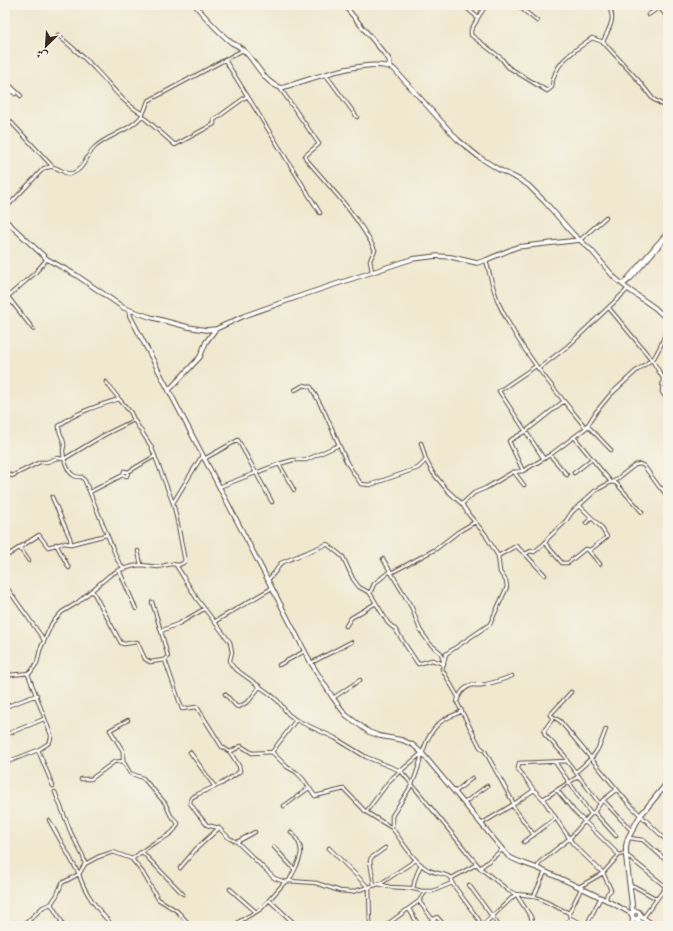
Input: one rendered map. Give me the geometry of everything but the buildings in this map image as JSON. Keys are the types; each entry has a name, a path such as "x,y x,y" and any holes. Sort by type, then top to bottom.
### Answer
{"main road":[{"path":"632,926 634,916 626,854 628,838 640,816 668,782"},
{"path":"634,916 637,911 643,918 655,926"},
{"path":"634,916 640,918 640,914"},
{"path":"634,916 647,926"}],"street":[{"path":"194,5 213,26 232,43 243,50 269,81 280,88 319,144 305,156 306,159 355,218 367,235 375,250 370,260 372,272"},
{"path":"344,5 388,58 390,62 389,66"},
{"path":"463,5 476,16 476,20"},
{"path":"486,5 471,30 472,35 501,58 508,67 547,91 552,87 552,78 560,65 569,55 592,38 603,42 638,80 653,99 668,108"},
{"path":"517,5 537,21"},
{"path":"603,42 613,20 610,8 607,5"},
{"path":"648,15 668,5"},
{"path":"660,8 668,18"},
{"path":"58,34 79,52 111,87 135,110 175,145 214,124 214,120 247,96"},
{"path":"5,121 10,121 52,166 67,174 72,174 81,167 98,144 124,130 142,115 148,101 243,50"},
{"path":"225,60 320,213"},
{"path":"280,88 345,69 389,66 394,69 458,140 479,157 528,186 545,202 573,234 591,250 614,277 628,289 652,305 668,320"},
{"path":"326,75 357,117"},
{"path":"5,81 21,96"},
{"path":"5,84 15,94"},
{"path":"5,209 44,168 52,166"},
{"path":"5,220 47,259 76,275 128,310 188,327 206,330 216,329 244,316 412,259 437,256 451,257 471,262 481,262 517,246 580,240 606,217"},
{"path":"623,284 630,279 668,233"},
{"path":"5,299 35,273 47,259"},
{"path":"486,260 491,281 502,311 536,366 586,426 611,450"},
{"path":"538,369 568,346 628,289"},
{"path":"8,297 33,329"},
{"path":"609,308 652,360 663,378 662,392 668,401"},
{"path":"128,310 218,487 311,663 333,698 346,714 369,732 380,736 402,740 413,745 422,753 502,850 515,860 601,896 634,916"},
{"path":"462,504 474,493 514,472 523,471 544,459 574,437 586,426 610,395 636,371 652,360 664,339 668,327"},
{"path":"169,390 200,357 208,338 216,329"},
{"path":"664,339 668,343"},
{"path":"536,366 499,391 544,459"},
{"path":"5,679 10,675 30,673 37,663 52,623 62,612 77,602 110,575 119,570 141,565 158,567 165,564 176,565 185,561 182,553 180,527 156,456 131,413 106,382"},
{"path":"296,390 304,385 311,386 325,413 347,463 361,484 370,485 418,468 426,460"},
{"path":"119,399 100,405 66,420 59,426 58,430 64,444 64,459 72,475 82,477 86,481 106,534 118,561 124,569"},
{"path":"523,471 509,441 526,431 564,401"},
{"path":"5,472 12,476 40,462 47,462 57,458 64,459 104,435 134,420"},
{"path":"574,437 612,482 616,483 642,512"},
{"path":"173,503 200,459 238,440 272,502"},
{"path":"421,443 426,460 433,473 447,490 462,504 485,534 498,556 500,572 506,581 506,587 490,624 446,654 442,669 458,697"},
{"path":"218,487 256,474 279,464 293,460 306,460 339,445"},
{"path":"550,455 567,476"},
{"path":"90,492 123,475 124,471 128,472 156,456"},
{"path":"574,473 592,459"},
{"path":"279,464 294,490"},
{"path":"525,554 531,551 534,552 545,543 548,538 560,528 572,512 595,491 612,482 636,465 640,464 644,466 668,497"},
{"path":"514,472 524,485"},
{"path":"660,488 665,489 668,487"},
{"path":"52,497 70,538 71,544"},
{"path":"545,543 562,563 568,563 585,550 590,550 607,537 601,527 579,505"},
{"path":"586,523 592,518"},
{"path":"370,593 374,584 390,572 436,549 458,532 475,522"},
{"path":"5,558 19,547 39,535 48,547 56,544 71,544 106,534"},
{"path":"56,544 69,568"},
{"path":"267,580 281,563 327,544 342,557 353,579 359,587 370,593 388,623 395,629 418,664 432,660 444,664"},
{"path":"498,556 516,546 545,575"},
{"path":"19,547 29,561"},
{"path":"588,550 600,564"},
{"path":"138,551 141,565"},
{"path":"383,559 412,608 420,630 430,644 441,653 444,664"},
{"path":"176,565 204,609 230,642 232,652 230,660 234,668 260,686 278,701 288,714 296,720 335,738 366,757 401,771 480,868 509,891 516,894 534,896 569,913"},
{"path":"119,570 136,609"},
{"path":"5,585 44,641"},
{"path":"214,622 272,588"},
{"path":"92,590 121,643 137,642 145,659 150,662 165,660"},
{"path":"152,602 168,657 165,660 182,709 197,707 222,747 230,752 239,766 240,771 221,784 191,798 190,803 196,813 207,825 219,828 229,838 237,842 274,878 285,882"},
{"path":"346,626 351,618 376,603"},
{"path":"161,631 180,623 204,609"},
{"path":"311,663 351,642"},
{"path":"279,665 305,651"},
{"path":"5,667 10,675"},
{"path":"5,763 38,750 50,743 52,740 37,695 28,674"},
{"path":"512,676 499,682 480,686 470,685 463,690 458,697 457,702 480,747 485,750 513,805 534,835"},
{"path":"333,698 360,680"},
{"path":"225,694 236,706 239,706 249,702 260,686"},
{"path":"571,692 550,713 550,715 560,721 616,790 640,816 668,842"},
{"path":"5,707 37,695"},
{"path":"392,828 392,816 412,784 422,753 430,735 442,721 462,711"},
{"path":"553,718 544,731 545,735 565,756 566,761 600,804"},
{"path":"5,734 44,719"},
{"path":"128,720 110,730 123,751 123,761 130,773 143,778 165,803 171,816 178,823 176,828 163,840 153,844 132,859"},
{"path":"272,752 296,720"},
{"path":"576,772 591,759 600,746 606,729"},
{"path":"230,752 241,746 252,753 272,752 287,767 296,772 303,779 314,796 344,789 346,790 366,812 392,828 416,860 427,870 452,878"},
{"path":"38,750 53,786"},
{"path":"190,752 214,787"},
{"path":"366,812 390,780 422,753"},
{"path":"81,779 91,779 114,762 123,761"},
{"path":"566,761 519,763 518,769 543,799 573,844 604,873 611,890 607,894 606,899"},
{"path":"555,762 590,814"},
{"path":"543,799 579,776"},
{"path":"455,792 472,778"},
{"path":"464,803 487,786"},
{"path":"284,806 309,788"},
{"path":"664,788 668,793"},
{"path":"481,824 513,805 534,790"},
{"path":"557,790 584,822 619,855"},
{"path":"537,868 540,862 570,838 603,800 616,790"},
{"path":"55,792 71,833 83,856 85,864"},
{"path":"603,800 632,830"},
{"path":"594,812 616,836"},
{"path":"524,842 556,818"},
{"path":"49,820 79,874 81,883 107,920 113,926"},
{"path":"180,868 196,849 219,828"},
{"path":"237,842 255,832"},
{"path":"234,926 256,912 288,880 302,854 302,849 296,837 291,832"},
{"path":"628,838 643,840 668,862"},
{"path":"274,847 294,869"},
{"path":"329,848 369,888 370,923 372,926"},
{"path":"374,885 370,861 371,858 385,848"},
{"path":"480,868 502,850"},
{"path":"22,926 43,907 51,904 62,883 79,874 85,864 98,856 113,852 132,859 144,873 158,899 178,911 191,926"},
{"path":"142,852 183,894"},
{"path":"566,926 570,918 569,913 580,888 604,873 619,855 626,854 666,887"},
{"path":"288,880 316,883 340,892 352,892 379,884 416,860"},
{"path":"414,889 418,867 421,864"},
{"path":"452,878 477,864"},
{"path":"534,896 545,872"},
{"path":"452,878 452,883 479,920 480,926"},
{"path":"379,884 390,887 433,891 452,883"},
{"path":"643,918 668,884"},
{"path":"469,885 499,926"},
{"path":"629,886 634,886 658,899"},
{"path":"230,889 256,912"},
{"path":"385,926 419,901 427,891"},
{"path":"480,926 516,894"},
{"path":"516,894 531,917 534,926"},
{"path":"570,918 587,926 601,896"},
{"path":"269,900 297,926"},
{"path":"419,901 433,920"},
{"path":"51,904 62,922 56,926"},
{"path":"409,909 419,926"},
{"path":"424,926 437,917 445,926"},
{"path":"240,921 246,926"}]}
